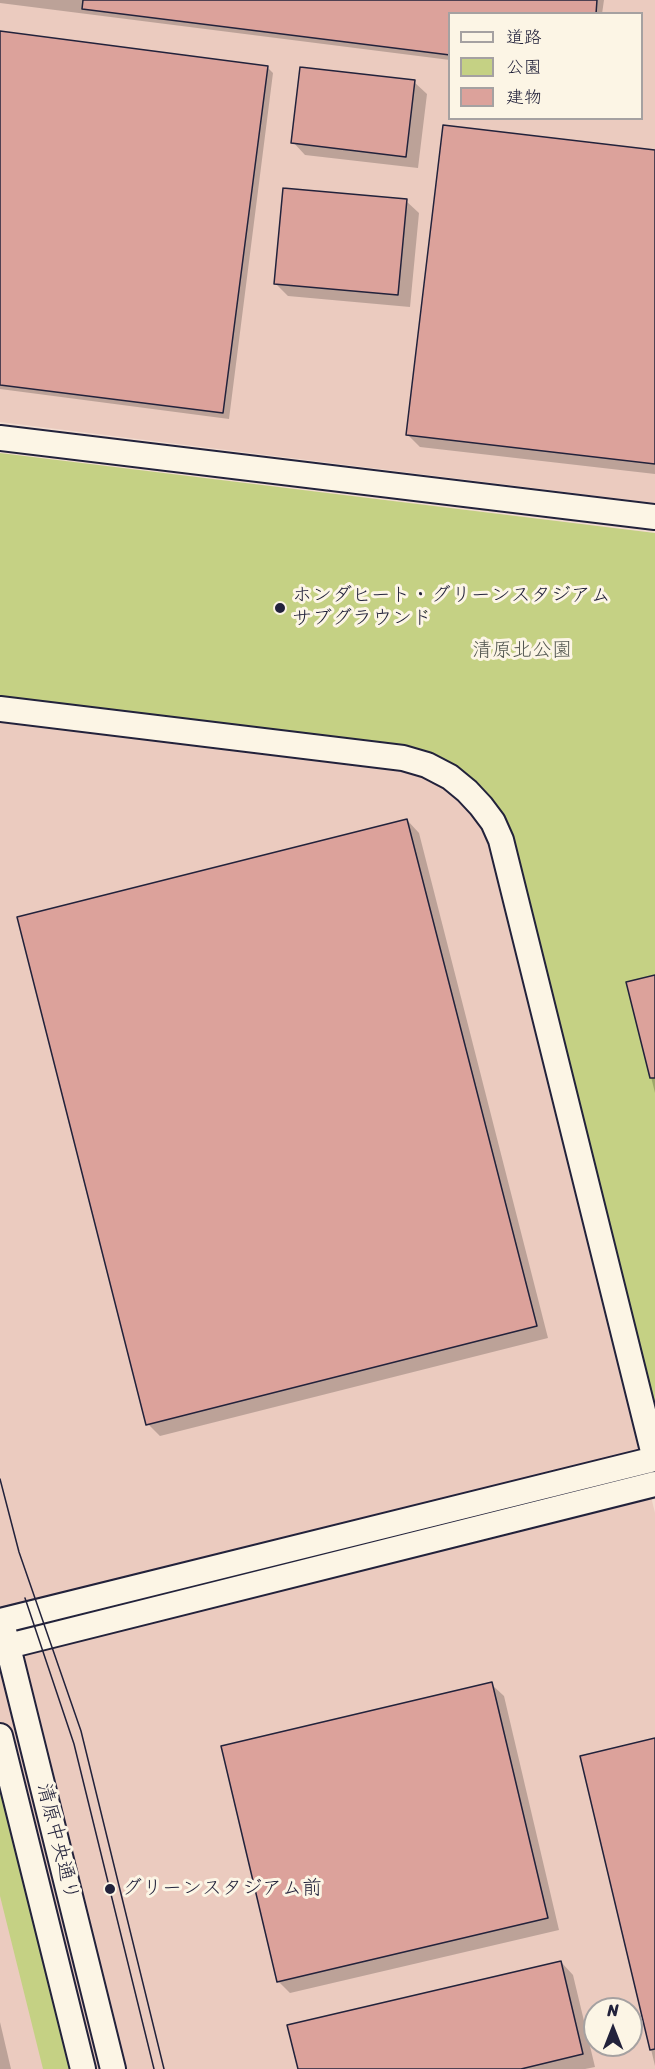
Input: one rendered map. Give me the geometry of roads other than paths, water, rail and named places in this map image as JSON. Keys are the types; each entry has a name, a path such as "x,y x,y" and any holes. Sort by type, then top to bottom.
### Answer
{"street":[{"path":"0,438 655,517"},
{"path":"0,709 403,758 426,765 450,777 482,806 501,840 655,1459 1,1619"},
{"path":"4,1647 655,1484"},
{"name":"清原中央通り","path":"1,1619 4,1647 113,2069"},
{"name":"清原中央通り","path":"0,1736 83,2069"}],"tram line":[{"path":"0,1479 19,1552 81,1731 164,2069"},
{"path":"25,1598 74,1744 154,2069"}],"place":[{"name":"ホンダヒート・グリーンスタジアム サブグラウンド","path":"280,608"},
{"name":"グリーンスタジアム前","path":"110,1889"}],"park label":[{"name":"清原北公園","path":"522,651"}]}
